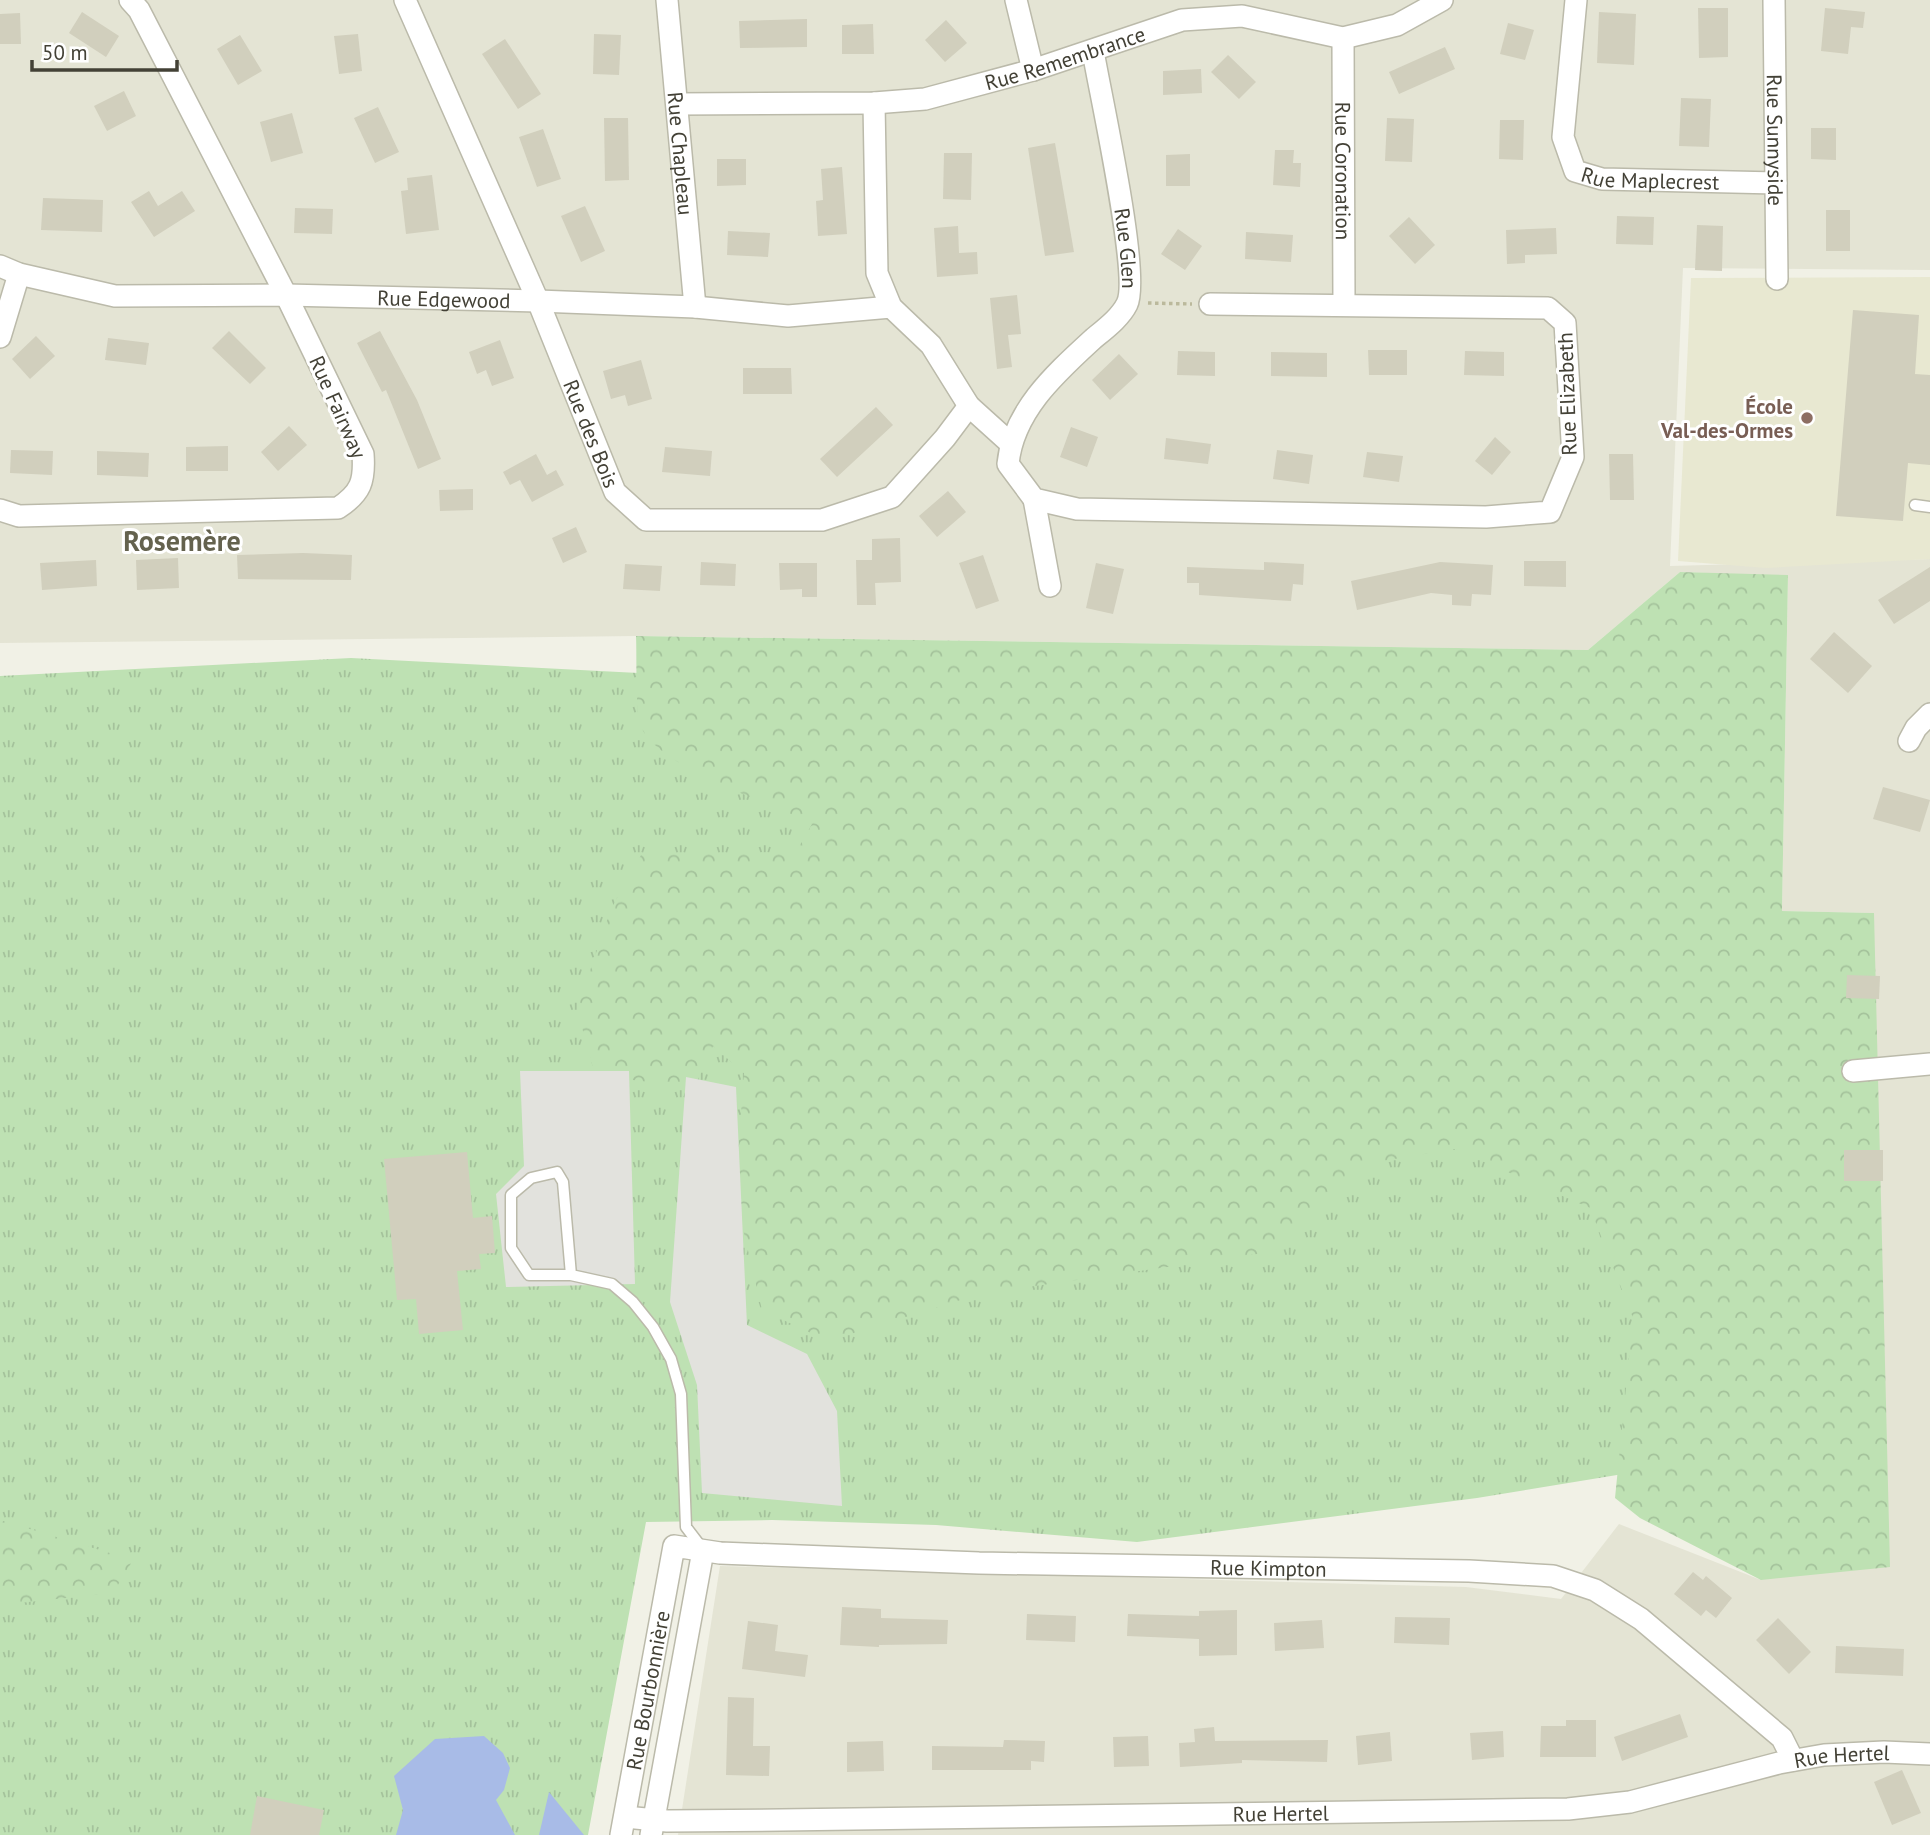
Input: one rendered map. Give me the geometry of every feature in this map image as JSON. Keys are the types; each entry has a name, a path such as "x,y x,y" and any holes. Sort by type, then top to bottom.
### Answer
{"street":[{"name":"Rue Fairway","path":"0,510 19,516 338,508 355,497 364,479 363,454 286,295 139,10 130,0"},
{"name":"Rue des Bois","path":"405,0 538,300 615,492 646,520 822,520 892,497 946,438 969,405"},
{"name":"Rue Chapleau","path":"667,0 695,307"},
{"path":"1016,0 1033,70"},
{"name":"Rue Remembrance","path":"677,104 874,103 925,99 1033,70 1182,20 1241,8 1343,37 1397,24 1442,0"},
{"name":"Rue Maplecrest","path":"1576,0 1563,136 1575,171 1602,178 1776,183"},
{"name":"Rue Sunnyside","path":"1774,0 1777,279"},
{"name":"Rue Coronation","path":"1343,37 1344,305"},
{"name":"Rue Glen","path":"1010,443 1032,403 1059,370 1115,319 1128,303 1131,262 1093,51"},
{"path":"874,103 877,273 891,307 932,345 969,405 1010,443 1008,464 1034,499 1050,586"},
{"name":"Rue Edgewood","path":"9,270 116,296 286,295 538,300 695,307 788,316 891,307"},
{"path":"0,337 9,270"},
{"name":"Rue Elizabeth","path":"1034,499 1091,509 1486,517 1550,512 1573,457 1564,323 1548,308 1210,304"},
{"path":"1909,741 1916,728 1930,714"},
{"path":"1853,1071 1930,1064"},
{"name":"Rue Kimpton","path":"674,1546 703,1550 995,1563 1468,1571 1553,1576 1595,1590 1641,1619 1782,1738 1793,1760"},
{"name":"Rue Bourbonnière","path":"623,1826 674,1546"},
{"name":"Rue Bourbonnière","path":"653,1828 703,1550"},
{"name":"Rue Hertel","path":"623,1826 653,1828 1567,1809 1630,1802 1793,1760 1884,1752 1930,1754"}],"lane":[{"path":"1915,506 1930,507"},
{"path":"571,1275 562,1182 557,1172 531,1178 511,1195 511,1248 528,1275 571,1275 612,1284 633,1302 653,1327 671,1359 681,1394 686,1527 703,1550"},
{"path":"674,1546 686,1527"}],"path":[{"path":"1128,303 1210,304"}],"shaded area":[{"path":"0,0 1930,0 1930,270 1683,268 1670,566 1930,559 1930,1835 678,1835 720,1566 1466,1587 1561,1599 1619,1524 1761,1580 1873,913 1782,911 1788,576 1680,572 1588,650 636,636 0,643"},
{"name":"École Val-des-Ormes","path":"1930,277 1930,559 1766,568 1678,561 1691,278"},
{"path":"520,1071 629,1071 635,1284 506,1287 496,1194 524,1166"},
{"path":"686,1077 736,1087 747,1325 807,1354 837,1411 842,1506 702,1493 697,1385 670,1302"}],"green space":[{"path":"1680,572 1788,575 1782,911 1874,913 1890,1567 1761,1580 1640,1518 1615,1498 1633,1318 1590,1208 1455,1149 1376,1162 1271,1252 980,1294 828,1341 762,1310 735,1195 744,1073 713,1046 694,1088 595,1075 577,1009 611,909 641,855 796,852 812,824 692,770 652,742 639,720 636,636 1588,650"},
{"path":"351,658 849,684 1473,738 1684,1464 1477,1498 1137,1542 936,1525 772,1520 646,1522 588,1835 0,1835 0,676"},
{"path":"0,1520 133,1560 113,1593 0,1605"}],"water":[{"path":"484,1736 503,1753 510,1768 504,1790 496,1800 515,1835 396,1835 403,1810 394,1776 435,1739"},
{"path":"549,1792 584,1835 539,1835"}],"building":[{"path":"1698,8 1728,8 1728,57 1699,58"},
{"path":"1825,8 1865,12 1863,28 1851,27 1848,54 1821,51"},
{"path":"82,12 119,36 106,57 69,33"},
{"path":"1599,12 1636,14 1634,65 1597,63"},
{"path":"20,13 21,44 0,44 0,14"},
{"path":"807,19 807,47 740,48 739,21"},
{"path":"946,20 967,43 945,62 925,40"},
{"path":"1508,23 1534,30 1525,60 1500,54"},
{"path":"873,24 874,54 842,54 842,25"},
{"path":"358,34 362,71 339,74 334,36"},
{"path":"594,34 621,35 619,75 593,74"},
{"path":"240,35 262,71 238,85 217,49"},
{"path":"505,39 541,94 518,109 482,54"},
{"path":"1445,47 1455,69 1399,94 1389,72"},
{"path":"1228,55 1256,82 1239,99 1211,72"},
{"path":"1201,69 1202,93 1163,95 1163,71"},
{"path":"124,91 136,116 107,131 94,106"},
{"path":"1681,98 1711,99 1709,147 1679,146"},
{"path":"378,107 399,152 375,163 354,118"},
{"path":"292,113 303,153 271,162 260,122"},
{"path":"604,118 628,118 629,180 605,181"},
{"path":"1387,118 1414,119 1412,162 1385,161"},
{"path":"1500,120 1524,120 1523,160 1499,159"},
{"path":"1811,128 1836,128 1836,160 1811,159"},
{"path":"543,129 561,179 537,187 519,137"},
{"path":"1055,143 1074,252 1045,256 1028,148"},
{"path":"1275,150 1294,150 1293,163 1301,163 1300,187 1273,185"},
{"path":"944,153 972,153 971,200 943,199"},
{"path":"1190,154 1190,186 1166,186 1166,155"},
{"path":"717,159 746,159 746,185 717,186"},
{"path":"842,167 847,234 818,236 816,201 823,200 821,169"},
{"path":"432,175 439,230 406,234 401,191 408,190 407,178"},
{"path":"149,191 158,206 182,191 195,211 154,237 131,202"},
{"path":"43,198 103,200 102,232 41,230"},
{"path":"585,206 605,251 581,262 561,216"},
{"path":"295,208 333,209 332,234 294,233"},
{"path":"1826,210 1850,210 1850,251 1826,251"},
{"path":"1617,216 1654,217 1653,245 1616,244"},
{"path":"1409,217 1435,245 1415,264 1389,236"},
{"path":"1697,225 1723,226 1722,271 1695,270"},
{"path":"958,226 959,253 977,252 978,274 937,277 934,228"},
{"path":"1556,228 1557,254 1525,255 1525,263 1507,264 1506,230"},
{"path":"1178,229 1202,246 1185,270 1161,254"},
{"path":"728,231 770,233 768,257 727,255"},
{"path":"1246,232 1293,235 1291,262 1245,259"},
{"path":"1017,295 1021,334 1008,335 1012,367 997,369 990,298"},
{"name":"École Val-des-Ormes","path":"1853,310 1919,315 1915,374 1930,375 1930,465 1908,463 1903,521 1836,516"},
{"path":"229,331 266,368 250,384 212,348"},
{"path":"380,331 417,400 441,459 418,469 386,390 382,392 357,343"},
{"path":"36,336 55,356 30,379 12,359"},
{"path":"108,338 149,343 146,365 105,360"},
{"path":"500,340 514,378 492,386 486,370 477,374 469,352"},
{"path":"1368,350 1407,350 1407,375 1369,375"},
{"path":"1178,351 1215,352 1215,376 1177,375"},
{"path":"1465,351 1504,352 1504,376 1464,375"},
{"path":"1271,352 1327,353 1327,377 1271,376"},
{"path":"1119,354 1138,374 1110,400 1092,380"},
{"path":"641,360 652,399 628,406 625,395 611,399 603,371"},
{"path":"743,368 791,368 792,394 743,394"},
{"path":"876,407 893,425 837,477 820,459"},
{"path":"289,426 307,445 278,471 261,452"},
{"path":"1071,427 1098,437 1087,467 1060,457"},
{"path":"1495,437 1511,452 1492,475 1475,461"},
{"path":"1166,438 1211,444 1208,464 1164,459"},
{"path":"228,446 228,471 186,471 186,447"},
{"path":"665,447 712,451 710,476 662,472"},
{"path":"11,450 53,451 52,475 10,473"},
{"path":"1277,450 1313,455 1309,484 1273,479"},
{"path":"97,451 149,453 148,477 97,475"},
{"path":"1367,452 1403,456 1399,482 1363,477"},
{"path":"536,454 547,475 556,470 564,485 532,502 520,480 510,485 503,472"},
{"path":"1609,454 1633,454 1634,500 1610,500"},
{"path":"473,489 473,510 440,511 439,490"},
{"path":"948,491 966,512 937,537 919,516"},
{"path":"576,527 587,552 563,563 552,538"},
{"path":"900,538 901,582 875,583 876,605 857,605 856,560 872,560 872,539"},
{"path":"237,555 352,555 351,580 238,579"},
{"path":"983,555 999,601 976,609 959,563"},
{"path":"178,558 179,588 137,590 136,560"},
{"path":"96,560 97,586 42,590 40,563"},
{"path":"1524,561 1566,561 1566,587 1524,586"},
{"path":"701,562 736,564 735,586 700,585"},
{"path":"1264,562 1304,564 1303,585 1293,584 1291,601 1199,595 1199,583 1187,583 1187,567 1264,570"},
{"path":"1440,562 1493,565 1491,595 1472,594 1471,606 1452,605 1452,595 1431,593 1357,610 1351,581"},
{"path":"779,563 817,563 817,597 802,597 802,589 780,590"},
{"path":"1096,563 1124,569 1113,614 1086,608"},
{"path":"625,564 662,566 660,591 623,589"},
{"path":"1930,567 1930,601 1894,624 1878,600"},
{"path":"1834,632 1872,666 1848,693 1810,659"},
{"path":"1883,787 1930,800 1920,832 1873,819"},
{"path":"1847,975 1880,976 1879,999 1846,998"},
{"path":"1844,1150 1883,1150 1883,1181 1844,1181"},
{"path":"467,1152 473,1218 492,1216 495,1253 479,1254 481,1269 457,1271 463,1330 419,1334 416,1299 397,1300 384,1159"},
{"path":"1693,1572 1703,1580 1706,1576 1732,1598 1716,1618 1706,1610 1701,1616 1674,1594"},
{"path":"842,1607 881,1609 881,1618 948,1620 947,1644 879,1647 840,1645"},
{"path":"1237,1610 1237,1655 1199,1656 1199,1639 1127,1636 1128,1614 1199,1616 1199,1611"},
{"path":"1027,1614 1076,1616 1075,1642 1026,1640"},
{"path":"1395,1617 1450,1618 1449,1645 1394,1643"},
{"path":"1778,1618 1811,1652 1789,1674 1756,1640"},
{"path":"1322,1620 1324,1648 1275,1651 1274,1623"},
{"path":"748,1621 778,1625 775,1651 808,1655 805,1677 742,1669"},
{"path":"1836,1646 1904,1649 1903,1676 1835,1673"},
{"path":"728,1697 754,1698 753,1746 770,1746 769,1776 726,1775"},
{"path":"1680,1714 1688,1737 1622,1761 1614,1737"},
{"path":"1566,1720 1596,1720 1596,1757 1540,1757 1541,1726 1566,1726"},
{"path":"1214,1727 1215,1741 1328,1740 1327,1762 1242,1760 1242,1763 1180,1767 1179,1743 1195,1742 1194,1729"},
{"path":"1503,1731 1504,1757 1472,1760 1470,1733"},
{"path":"1390,1732 1392,1761 1358,1765 1356,1736"},
{"path":"1148,1736 1149,1766 1114,1767 1113,1737"},
{"path":"1004,1740 1045,1741 1044,1762 1031,1761 1031,1770 932,1770 932,1746 1003,1747"},
{"path":"883,1741 884,1771 847,1772 847,1742"},
{"path":"1902,1770 1921,1813 1892,1825 1874,1782"},
{"path":"257,1796 324,1810 319,1835 250,1835"}],"place":[{"name":"École Val-des-Ormes","path":"1807,418"}],"district":[{"name":"Rosemère","path":"182,540"}]}
